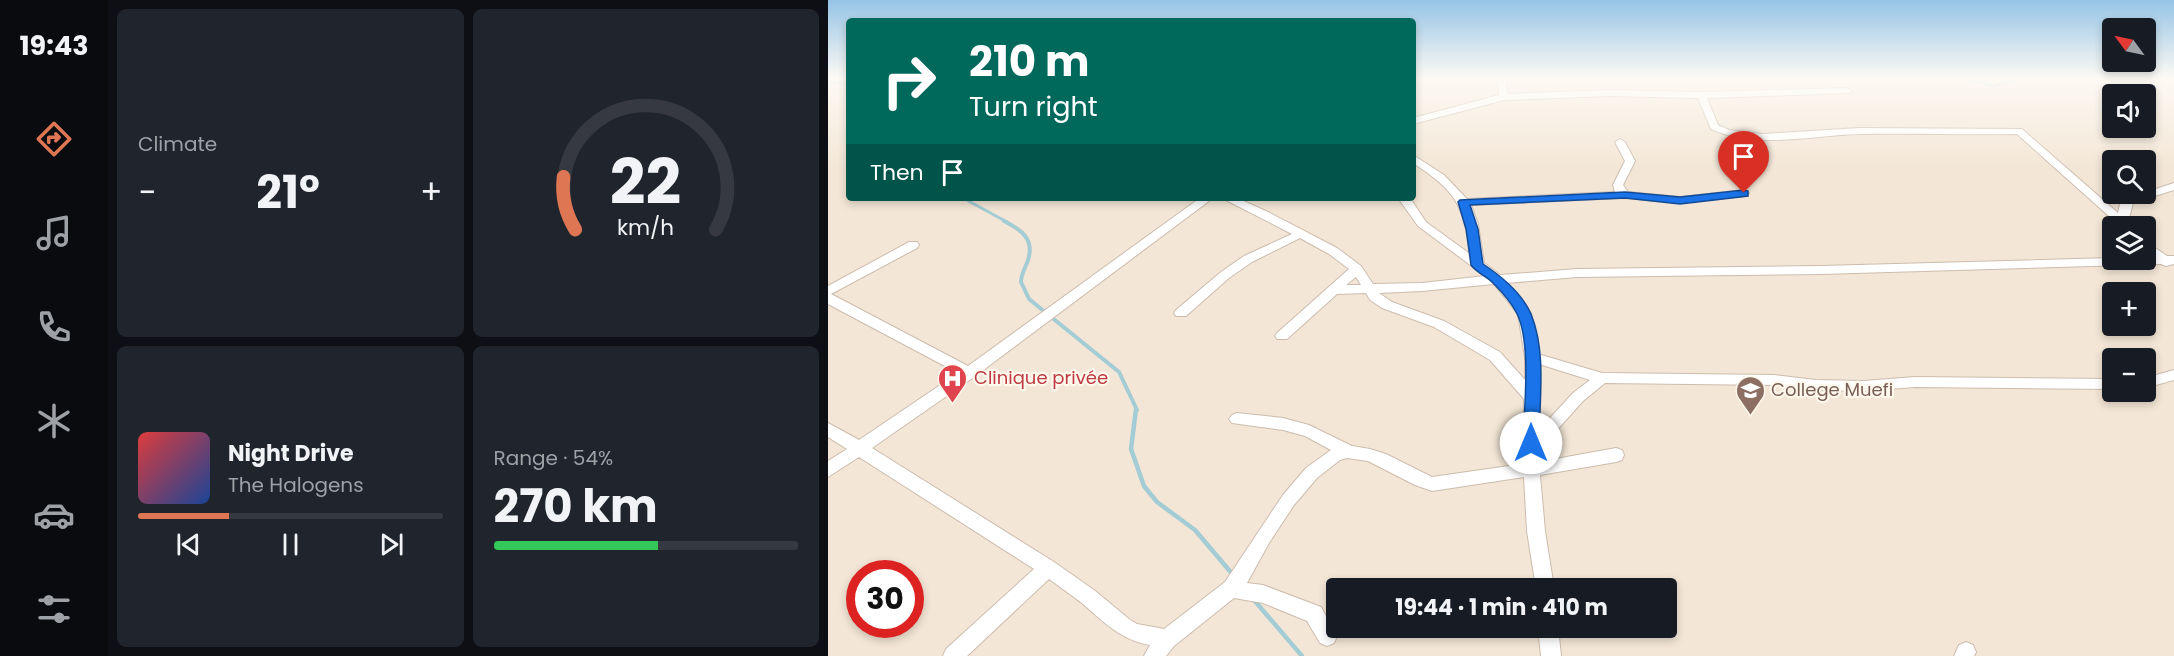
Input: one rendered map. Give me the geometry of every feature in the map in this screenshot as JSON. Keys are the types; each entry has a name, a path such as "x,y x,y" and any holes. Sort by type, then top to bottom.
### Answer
{"street":[{"path":"1416,120 1460,109"},
{"path":"1707,109 1714,127 1730,135 1756,136 1857,130 1928,133 2019,131 2114,216"},
{"path":"1620,142 1630,161 1618,185 1619,190 1625,195"},
{"path":"1416,160 1428,168 1464,202 1472,229 1478,265"},
{"path":"2125,216 2128,201 2174,186"},
{"path":"1464,202 1625,195 1680,200 1744,193"},
{"path":"828,470 969,373 1203,201"},
{"path":"1235,201 1333,251 1357,269 1375,297 1387,305 1439,324 1495,356 1531,397"},
{"path":"1406,201 1422,224 1497,279 1524,313 1532,357 1531,469 1536,531 1543,578"},
{"path":"1181,313 1225,275 1248,259 1300,234"},
{"path":"828,291 912,245"},
{"path":"2156,253 2171,263"},
{"path":"1334,290 1422,287 1577,273 2171,263"},
{"path":"1282,336 1357,269"},
{"path":"828,298 969,373"},
{"path":"1532,357 1602,378 1774,380 1816,385 1863,386 1915,382 2102,384"},
{"path":"2156,380 2174,375"},
{"path":"1531,443 1543,436 1578,396 1602,378"},
{"path":"1237,419 1292,426 1309,431 1348,452"},
{"path":"828,429 1048,568 1087,596 1122,626 1135,633 1167,639"},
{"path":"1154,656 1167,639 1231,589 1275,518 1321,463 1334,454 1348,452 1370,454 1418,480 1432,484 1590,461 1616,455"},
{"path":"953,656 1048,568"},
{"path":"1231,589 1263,594 1314,614 1326,634"},
{"path":"1549,638 1551,656"}],"shaded area":[{"path":"828,109 846,109 846,201 1416,201 1416,109 2102,109 2102,138 2156,138 2156,109 2174,109 2174,656 828,656"}],"waterway":[{"path":"968,201 1007,222"},
{"path":"1004,221 1022,232 1030,248 1021,282 1029,299 1119,372 1137,410"},
{"path":"1136,409 1131,449 1144,486 1157,502 1195,530 1234,576"},
{"path":"1254,600 1302,656"}],"place":[{"name":"Clinique privée","path":"953,404"},
{"name":"College Muefi","path":"1750,416"}],"route":[{"path":"1531,443 1532,357 1524,313 1497,279 1478,265 1472,229 1464,202 1625,195 1680,200 1744,193"}]}
